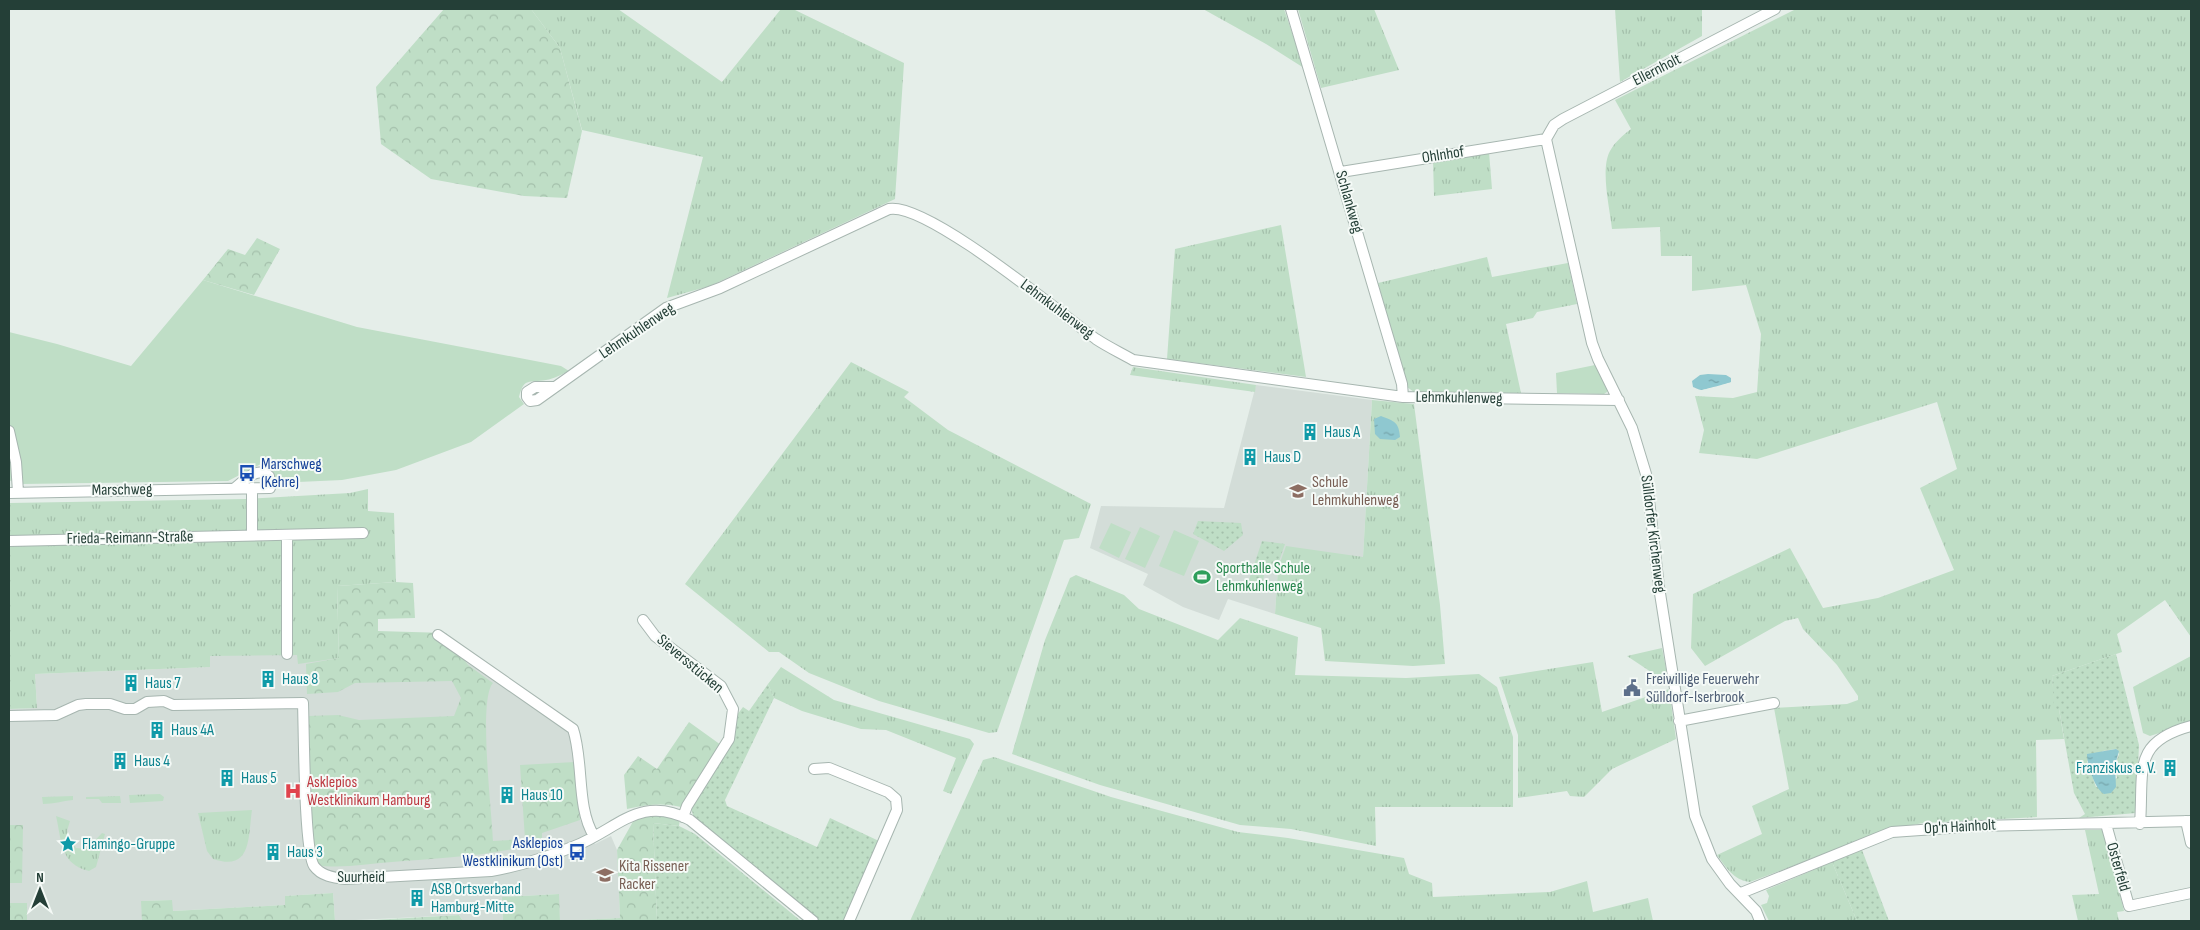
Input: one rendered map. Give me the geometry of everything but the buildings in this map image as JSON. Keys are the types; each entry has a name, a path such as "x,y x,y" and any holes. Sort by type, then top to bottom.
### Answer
{"street":[{"name":"Schlankweg","path":"1290,9 1341,172 1402,384 1403,397"},
{"name":"Ellernholt","path":"1546,139 1549,131 1563,119 1775,9"},
{"name":"Ohlnhof","path":"1341,172 1546,139"},
{"name":"Sülldorfer Kirchenweg","path":"1546,139 1592,342 1598,359 1632,428 1646,474 1691,799 1705,845 1722,874 1756,911 1760,921"},
{"name":"Lehmkuhlenweg","path":"554,387 666,308 720,288 889,208 896,207 909,211 967,243 1099,340 1132,360 1403,397 1619,400"},
{"path":"9,431 16,462 14,492"},
{"name":"Marschweg","path":"14,492 270,488 268,476 262,472 255,473 235,488"},
{"path":"252,488 252,534"},
{"name":"Frieda-Reimann-Straße","path":"9,541 252,534 363,533"},
{"path":"287,535 287,654"},
{"name":"Sieversstücken","path":"643,620 655,636 721,686 733,709 729,739 683,817"},
{"path":"438,635 573,729 580,759 586,818 594,836 640,812 659,810 683,817 812,921"},
{"name":"Suurheid","path":"9,716 56,715 78,705 86,704 110,704 125,709 135,709 152,701 164,701 173,705 303,703 306,802 311,859 319,871 337,878 491,871 530,862 575,846 594,836"},
{"path":"1679,721 1774,703"},
{"path":"2140,824 2146,751 2159,738 2191,726"},
{"path":"814,768 829,768 888,792 896,799 897,810 849,921"},
{"path":"2189,821 2191,843"},
{"name":"Op'n Hainholt","path":"1741,893 1892,832 1978,826 2140,824 2189,821"},
{"name":"Osterfeld","path":"2106,824 2129,906 2191,893"}],"shaded area":[{"name":"Schule Lehmkuhlenweg","path":"1256,385 1372,400 1363,557 1278,568 1275,614 1228,599 1219,620 1183,607 1143,585 1148,574 1090,548 1101,506 1224,508"},
{"name":"Asklepios Westklinikum Hamburg","path":"269,653 452,654 552,713 572,728 580,820 595,844 611,836 617,850 620,918 560,921 558,894 502,897 503,921 463,921 459,915 335,921 333,893 285,896 285,905 172,911 171,900 142,901 142,921 27,921 27,903 9,903 9,709 37,708 35,674 209,667 209,656"}],"green space":[{"path":"444,9 531,9 560,48 582,131 567,198 524,196 431,179 381,144 376,87"},
{"path":"531,9 618,9 722,82 781,9 793,9 904,63 895,199 710,286 667,298 703,157 582,130 560,48"},
{"path":"1203,9 1284,9 1304,68 1266,44"},
{"path":"1298,9 1374,9 1399,70 1321,88"},
{"path":"1615,9 1702,9 1702,36 1620,82"},
{"path":"1796,9 2191,9 2191,637 2165,600 2117,634 2122,652 2052,676 2055,709 2059,709 2064,739 2036,740 2037,817 1923,823 1890,829 1750,882 1734,876 1717,855 1762,834 1752,806 1789,789 1774,708 1847,704 1858,700 1858,696 1837,665 1803,629 1798,618 1785,621 1705,666 1691,648 1693,594 1790,548 1823,608 1878,598 1954,570 1920,488 1957,469 1937,402 1757,459 1699,453 1704,430 1695,396 1733,398 1757,392 1761,334 1746,285 1692,291 1692,256 1661,256 1660,227 1612,229 1606,178 1607,159 1614,145 1631,129 1615,100"},
{"path":"1489,152 1492,189 1434,196 1433,160"},
{"path":"1281,225 1306,377 1167,359 1175,249"},
{"path":"257,238 280,249 254,295 203,280 228,249 245,255"},
{"path":"1487,257 1492,277 1568,263 1577,304 1537,312 1533,318 1506,324 1521,393 1414,392 1407,387 1378,283"},
{"path":"203,280 357,327 561,366 569,371 552,379 531,381 525,384 519,397 524,404 471,442 396,470 342,480 276,483 272,468 261,464 228,481 22,484 16,480 9,481 9,332 131,366"},
{"path":"851,362 909,392 904,397 948,430 1091,504 1079,538 1064,540 997,732 989,733 879,701 809,673 779,652 769,652 685,584"},
{"path":"1595,365 1607,388 1607,392 1604,394 1557,393 1556,373"},
{"path":"1133,367 1256,385 1255,392 1130,375"},
{"path":"1372,400 1414,404 1440,605 1445,664 1413,666 1325,661 1321,628 1275,614 1278,568 1286,546 1363,557"},
{"path":"368,489 368,511 394,513 396,582 337,586 339,658 298,664 297,655 210,656 210,667 35,674 37,708 9,709 9,503 246,499 350,493"},
{"path":"1198,521 1241,523 1243,535 1224,551 1193,534"},
{"path":"1111,523 1131,532 1119,558 1099,548"},
{"path":"1140,527 1160,536 1145,568 1125,559"},
{"path":"1174,530 1199,541 1184,576 1159,566"},
{"path":"1262,541 1285,544 1277,567 1265,570 1262,586 1247,586"},
{"path":"1076,575 1124,595 1139,609 1218,640 1240,618 1298,637 1295,675 1406,678 1479,674 1497,687 1513,737 1513,807 1375,807 1376,846 1291,829 1240,825 1100,785 1012,754 1045,640 1070,578"},
{"path":"396,582 413,583 415,618 378,619 378,631 446,633 468,665 493,683 489,693 486,733 493,841 525,839 520,765 575,762 580,820 542,833 542,842 524,847 468,856 353,866 315,865 309,802 308,716 338,715 359,720 454,716 461,698 452,681 355,683 338,692 307,694 306,664 339,658 337,586"},
{"path":"1662,648 1667,674 1657,676 1627,656"},
{"path":"2116,654 2139,745 2136,813 2079,818 2085,814 2074,793 2059,709 2054,709 2052,676","holes":["2116,749 2119,754 2115,765 2117,778 2096,787 2087,761 2103,751"]},
{"path":"2191,656 2191,723 2150,736 2143,733 2133,687"},
{"path":"1593,662 1602,712 1669,689 1676,739 1612,769 1584,797 1570,796 1567,791 1518,798 1518,735 1499,677"},
{"path":"781,667 834,700 970,739 974,744 951,794 943,791 956,758 886,730 861,729 802,711 774,698 768,684"},
{"path":"768,684 774,698 725,800 727,806 817,847 830,818 879,841 845,921 820,921 816,919 694,818 691,808 733,740 737,715 743,707 749,711"},
{"path":"689,722 721,745 681,807 654,805 627,809 624,775 638,756 657,769"},
{"path":"994,757 1111,797 1238,832 1288,838 1404,858 1409,874 1432,883 1433,897 1550,892 1587,881 1593,912 1648,898 1653,921 910,921 983,760"},
{"path":"160,794 164,797 163,801 130,803 129,795"},
{"path":"73,796 73,800 43,804 42,797"},
{"path":"120,796 121,803 102,803 99,799 86,799 86,797"},
{"path":"252,810 246,850 235,861 226,862 213,859 207,851 198,813"},
{"path":"654,814 680,819 679,826 653,823 657,921 560,921 620,918 617,850 635,818"},
{"path":"56,816 70,821 67,831 76,848 87,849 102,833 105,834 96,867 89,871 80,868 67,857 61,843"},
{"path":"653,823 679,826 695,834 801,921 657,921"},
{"path":"9,825 23,825 22,883 9,883"},
{"path":"2085,830 2104,830 2124,911 2117,912 2119,921 2078,921 2072,895 2099,894"},
{"path":"1862,850 1889,921 1857,921 1832,862"},
{"path":"1832,862 1857,921 1769,921 1761,905 1767,903 1769,896 1766,890"},
{"path":"333,893 335,921 142,921 141,901 172,900 173,911 285,905 285,896"},
{"path":"559,894 560,921 503,921 502,897"},
{"path":"9,903 27,903 27,921 9,921"},
{"path":"459,915 463,921 356,921"}],"water":[{"path":"1700,375 1726,375 1731,378 1731,382 1701,390 1693,387 1692,381"},
{"path":"1381,416 1397,425 1400,437 1395,440 1380,439 1375,434 1374,419"},
{"path":"2116,749 2119,751 2115,765 2116,787 2111,793 2104,794 2092,776 2087,754"}],"place":[{"name":"Haus A","path":"1310,432"},
{"name":"Haus D","path":"1250,457"},
{"name":"Marschweg (Kehre)","path":"247,473"},
{"name":"Schule Lehmkuhlenweg","path":"1298,491"},
{"name":"Sporthalle Schule Lehmkuhlenweg","path":"1202,577"},
{"name":"Haus 8","path":"268,679"},
{"name":"Haus 7","path":"131,683"},
{"name":"Freiwillige Feuerwehr Sülldorf-Iserbrook","path":"1632,688"},
{"name":"Haus 4A","path":"157,730"},
{"name":"Haus 4","path":"120,761"},
{"name":"Franziskus e. V.","path":"2170,768"},
{"name":"Haus 5","path":"227,778"},
{"name":"Asklepios Westklinikum Hamburg","path":"293,791"},
{"name":"Haus 10","path":"507,795"},
{"name":"Flamingo-Gruppe","path":"68,844"},
{"name":"Haus 3","path":"273,852"},
{"name":"Asklepios Westklinikum (Ost)","path":"577,852"},
{"name":"Kita Rissener Racker","path":"605,875"},
{"name":"ASB Ortsverband Hamburg-Mitte","path":"417,898"}]}
